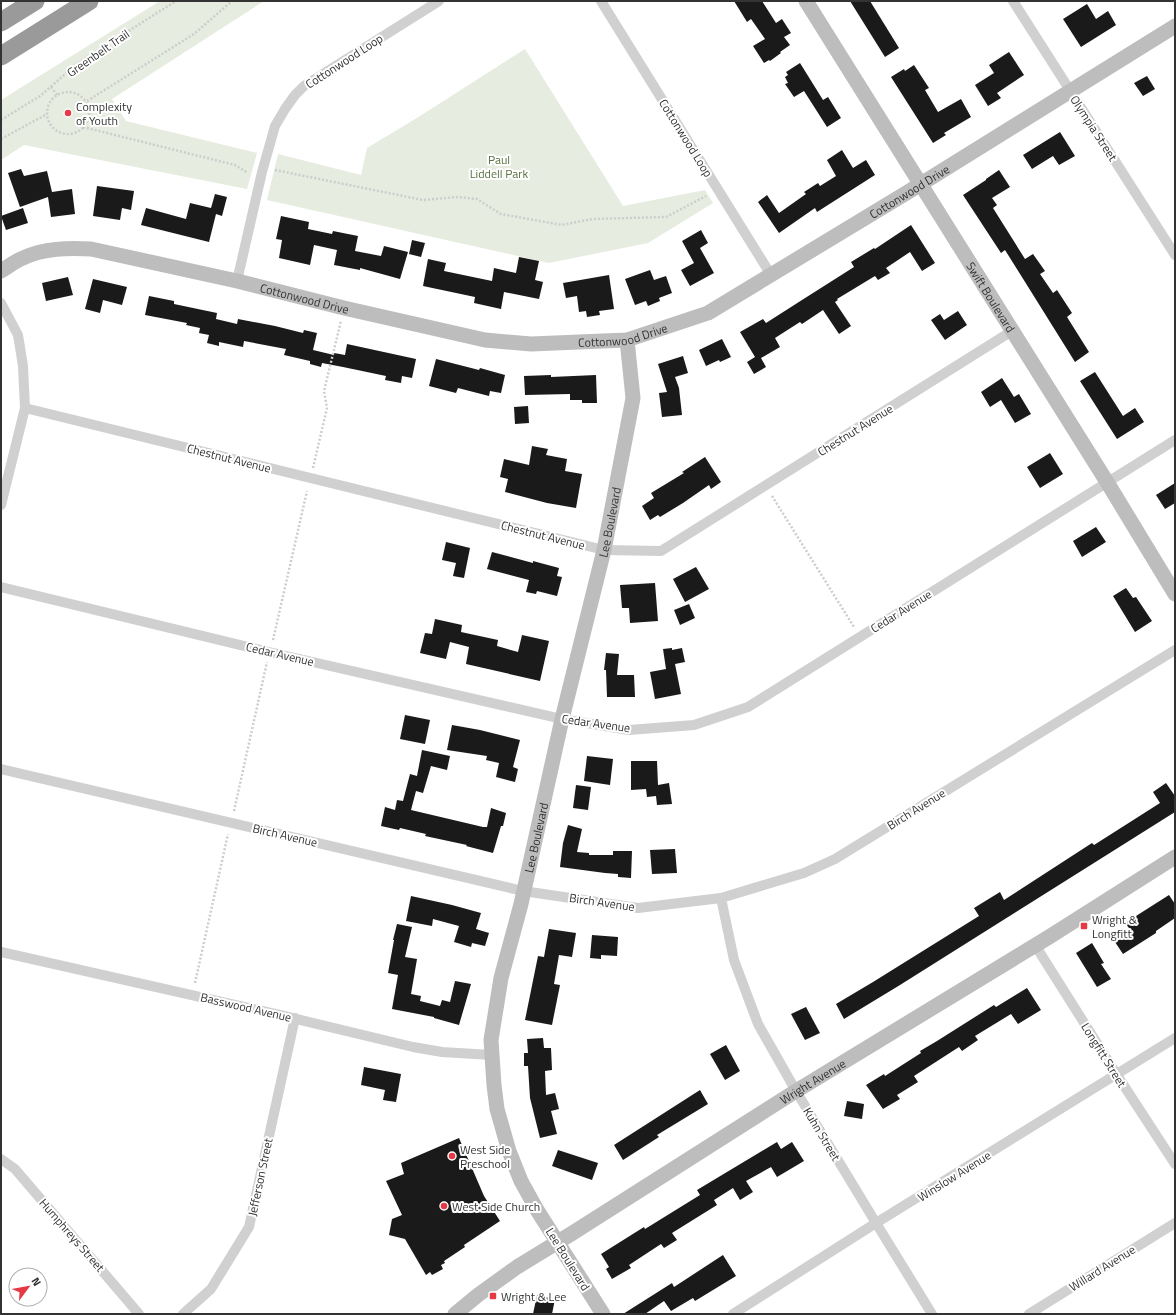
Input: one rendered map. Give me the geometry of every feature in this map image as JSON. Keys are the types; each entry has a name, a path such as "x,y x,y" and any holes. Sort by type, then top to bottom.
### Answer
{"highway":[{"path":"1,22 35,1"},
{"path":"1,56 90,1"}],"street":[{"name":"Cottonwood Loop","path":"237,281 265,158 275,126 295,95 310,82 439,1"},
{"name":"Cottonwood Loop","path":"601,1 771,276"},
{"name":"Swift Boulevard","path":"806,1 1107,482 1175,594"},
{"name":"Olympia Street","path":"1013,1 1175,255"},
{"name":"Cottonwood Drive","path":"1,271 24,258 44,251 68,248 92,250 237,281 344,308 485,340 531,344 627,340 708,313 771,276 1175,26"},
{"path":"1,303 18,335 23,366 25,408 1,505"},
{"name":"Chestnut Avenue","path":"25,408 604,550 661,551 1012,331"},
{"name":"Lee Boulevard","path":"603,1314 557,1242 521,1181 509,1151 497,1109 491,1055 491,1040 501,978 523,891 562,719 604,550 633,398 627,340"},
{"name":"Cedar Avenue","path":"1,587 269,652 562,719 629,730 694,725 748,707 1175,440"},
{"name":"Birch Avenue","path":"1,769 523,891 638,908 721,898 804,873 835,859 1175,650"},
{"name":"Wright Avenue","path":"455,1314 498,1280 557,1242 796,1091 1035,945 1175,857"},
{"name":"Kuhn Street","path":"721,898 734,960 758,1024 796,1091 932,1314"},
{"name":"Longfitt Street","path":"1035,945 1175,1164"},
{"name":"Basswood Avenue","path":"1,952 295,1018 413,1047 442,1052 491,1055"},
{"name":"Jefferson Street","path":"183,1314 211,1289 249,1226 295,1018"},
{"name":"Winslow Avenue","path":"733,1314 1175,1038"},
{"name":"Humphreys Street","path":"1,1159 15,1169 139,1314"},
{"name":"Willard Avenue","path":"1029,1314 1175,1223"}],"path":[{"name":"Greenbelt Trail","path":"1,120 40,96 78,63 176,1"},
{"path":"86,101 194,34 232,1"},
{"path":"51,87 57,94"},
{"path":"67,91 78,94 86,101 90,112 87,123 80,131 69,134 58,132 50,124 47,114 49,103 57,94 67,91"},
{"path":"1,139 47,114"},
{"path":"83,128 235,166 248,173"},
{"path":"275,170 423,200 458,197 477,199 501,214 562,225 592,219 666,217 706,196"},
{"path":"313,468 327,408 324,392 341,318"},
{"path":"272,640 307,491"},
{"path":"772,496 854,627"},
{"path":"234,811 267,661"},
{"path":"195,984 228,834"}],"green space":[{"path":"160,1 264,1 112,99 126,121 257,153 247,189 24,145 1,160 1,100"},
{"name":"Paul Liddell Park","path":"525,49 623,206 705,190 713,203 648,243 549,263 267,200 278,154 361,175 367,148"}],"building":[{"path":"734,1 762,1 776,23 782,19 791,33 784,37 790,45 770,61 769,60 764,63 753,46 765,39 751,19 747,22"},
{"path":"850,1 870,1 899,48 885,57"},
{"path":"1087,4 1096,19 1108,11 1116,25 1081,47 1063,19"},
{"path":"1009,52 1024,75 997,93 1001,98 988,106 975,85 994,73 989,65"},
{"path":"800,63 823,100 828,97 841,118 827,127 804,91 794,97 785,84 788,83 785,77 788,75 786,72"},
{"path":"914,65 929,88 925,90 938,112 961,99 971,117 944,133 946,135 933,143 891,77"},
{"path":"1147,76 1155,89 1143,96 1134,83"},
{"path":"1060,132 1075,156 1059,165 1053,156 1032,169 1023,155"},
{"path":"842,150 853,168 866,160 875,175 817,212 815,208 779,233 758,202 767,195 779,213 806,194 804,192 818,183 820,186 836,176 827,160"},
{"path":"21,169 24,176 47,171 52,192 72,189 75,214 51,217 48,197 20,207 8,173"},
{"path":"999,170 1010,187 992,198 997,205 993,208 1025,259 1033,254 1045,271 1040,274 1053,293 1057,290 1072,313 1067,317 1089,352 1075,362 1005,250 1001,253 963,195"},
{"path":"97,186 134,191 131,210 122,208 120,220 93,216"},
{"path":"215,194 227,197 222,216 216,214 209,242 141,225 146,208 186,219 190,203 211,208"},
{"path":"23,208 28,223 6,230 1,216"},
{"path":"281,216 309,222 308,229 332,234 333,231 358,236 355,251 381,256 384,246 408,252 400,279 360,268 360,270 334,265 337,250 314,245 310,265 279,258 282,240 276,239"},
{"path":"911,225 935,263 922,271 910,252 886,268 890,273 878,280 875,276 837,299 838,300 835,302 851,326 839,334 823,310 802,324 800,322 775,338 780,347 761,358 766,367 754,374 747,362 755,357 740,332 763,319 766,323 854,267 851,262 874,248 875,249"},
{"path":"701,230 708,243 700,248 714,273 690,286 681,270 694,263 682,241"},
{"path":"412,240 425,243 421,257 409,254"},
{"path":"519,257 539,261 535,280 543,282 539,299 504,292 501,309 474,303 475,297 423,286 428,259 446,263 444,271 492,281 494,268 516,273"},
{"path":"650,270 654,280 666,276 672,293 659,298 660,301 648,306 646,301 635,305 625,279"},
{"path":"609,275 614,309 599,311 600,315 587,317 586,311 579,312 577,296 566,298 563,283"},
{"path":"68,277 73,295 46,301 42,283"},
{"path":"93,279 127,287 122,305 103,300 100,313 85,309"},
{"path":"149,296 174,301 174,304 217,313 216,319 237,324 238,319 303,333 304,330 317,333 313,350 334,355 334,353 345,355 347,344 416,359 412,378 402,376 401,383 385,380 386,376 343,367 322,363 321,367 310,364 310,361 284,355 286,349 244,341 243,347 219,342 219,346 207,343 209,335 199,333 200,328 186,325 187,323 145,315"},
{"path":"958,311 967,325 945,340 931,320 940,314 944,320"},
{"path":"722,339 731,357 720,362 719,360 706,366 699,350"},
{"path":"683,356 688,373 675,377 679,388 682,415 662,417 659,393 667,392 658,364"},
{"path":"436,359 505,375 501,393 490,391 489,396 458,388 456,393 429,386"},
{"path":"1095,372 1123,416 1135,408 1144,422 1117,439 1080,381"},
{"path":"551,375 551,377 596,375 597,403 582,403 582,400 570,400 570,394 525,395 524,376"},
{"path":"1002,378 1014,397 1019,394 1031,414 1015,423 1001,400 990,407 981,392"},
{"path":"528,406 529,423 515,424 514,407"},
{"path":"532,446 548,449 546,455 567,459 565,471 582,474 576,508 547,503 505,492 508,479 500,477 504,459 529,465"},
{"path":"1050,453 1063,474 1040,488 1027,467"},
{"path":"705,457 721,482 711,489 709,485 660,517 658,515 650,520 642,506 654,498 651,493 684,473 682,472"},
{"path":"1175,483 1175,503 1165,509 1156,495"},
{"path":"1096,527 1106,542 1082,557 1073,541"},
{"path":"446,542 470,548 464,578 453,576 456,563 442,560"},
{"path":"492,552 559,568 557,576 562,577 557,596 537,591 536,594 526,592 529,580 487,569"},
{"path":"696,567 709,589 685,602 673,579"},
{"path":"655,583 658,621 630,623 629,608 622,608 620,585"},
{"path":"1126,588 1133,598 1136,597 1152,621 1135,632 1113,596"},
{"path":"689,604 695,618 680,625 674,610"},
{"path":"435,619 462,625 461,632 498,640 497,646 518,652 522,635 549,641 540,681 466,664 469,647 450,642 446,659 420,653 425,633 432,634"},
{"path":"672,648 672,650 682,648 685,662 675,664 681,694 655,699 650,672 666,669 663,649"},
{"path":"606,653 619,654 617,675 634,675 635,697 607,697 606,670 604,670"},
{"path":"405,715 430,720 425,744 400,739"},
{"path":"452,725 520,740 513,767 518,769 515,782 496,777 499,763 486,760 487,756 447,750"},
{"path":"422,750 450,756 447,770 431,766 423,793 416,791 411,810 483,827 487,827 491,808 506,813 493,853 466,846 467,845 425,836 426,834 400,828 399,830 381,826 385,807 395,810 397,800 403,801 410,774 417,776"},
{"path":"587,756 613,759 610,785 584,781"},
{"path":"631,761 657,761 658,785 669,783 672,804 657,805 656,796 647,797 646,789 631,790"},
{"path":"1166,783 1175,796 1175,812 844,1019 836,1004 979,916 974,908 1000,892 1004,900 1092,843 1094,845 1160,803 1153,792"},
{"path":"576,785 591,787 588,810 573,808"},
{"path":"568,825 582,829 577,852 589,853 589,855 613,855 613,851 632,851 631,878 618,877 618,874 560,867 563,843"},
{"path":"675,849 677,873 652,874 650,850"},
{"path":"1169,895 1175,904 1175,918 1156,931 1156,933 1123,954 1113,939 1129,928 1125,923"},
{"path":"411,896 481,913 476,929 489,933 485,946 472,943 471,947 454,942 459,926 433,919 432,926 406,921"},
{"path":"397,924 412,927 405,957 417,959 411,994 421,996 420,1001 440,1006 442,1000 450,1002 455,981 471,984 459,1025 434,1017 392,1009 398,975 388,973"},
{"path":"549,929 576,933 572,957 559,955 554,984 560,985 552,1025 525,1020 538,956 544,957"},
{"path":"592,935 618,937 617,956 601,955 601,959 590,958"},
{"path":"1092,943 1104,963 1101,964 1111,979 1097,987 1076,953"},
{"path":"1027,988 1041,1010 1018,1024 1011,1014 975,1036 978,1040 962,1051 959,1047 914,1076 918,1082 897,1095 900,1099 883,1109 866,1085 884,1074 885,1076 921,1053 920,1051 994,1005 996,1007"},
{"path":"806,1007 820,1033 805,1040 791,1014"},
{"path":"543,1038 544,1048 551,1048 552,1070 545,1071 546,1095 555,1093 559,1109 551,1111 557,1134 540,1138 530,1098 528,1066 524,1066 524,1053 528,1053 527,1039"},
{"path":"726,1045 740,1071 725,1080 710,1054"},
{"path":"364,1067 401,1074 396,1102 383,1100 385,1090 361,1085"},
{"path":"700,1090 708,1104 657,1135 659,1137 623,1160 614,1145"},
{"path":"847,1101 864,1104 862,1119 844,1116"},
{"name":"West Side Church","path":"459,1138 484,1196 500,1221 464,1245 465,1247 444,1261 445,1263 441,1265 443,1269 432,1275 430,1272 426,1275 405,1239 389,1235 392,1219 402,1215 386,1181 404,1174 401,1163"},
{"path":"777,1142 781,1149 792,1142 804,1161 777,1177 771,1167 746,1181 753,1192 740,1200 733,1188 714,1200 717,1205 672,1233 677,1240 664,1248 661,1244 629,1265 631,1268 612,1279 606,1269 609,1267 601,1254 700,1195 697,1190"},
{"path":"558,1150 598,1163 592,1180 552,1166"},
{"path":"723,1255 736,1276 695,1301 693,1298 671,1311 664,1301 645,1314 623,1314 672,1283 674,1287"},
{"path":"537,1295 555,1299 552,1314 533,1314"}],"place":[{"name":"Complexity of Youth","path":"68,113"},
{"name":"Wright & Longfitt","path":"1084,926"},
{"name":"West Side Preschool","path":"452,1156"},
{"name":"West Side Church","path":"444,1206"},
{"name":"Wright & Lee","path":"493,1296"}]}
